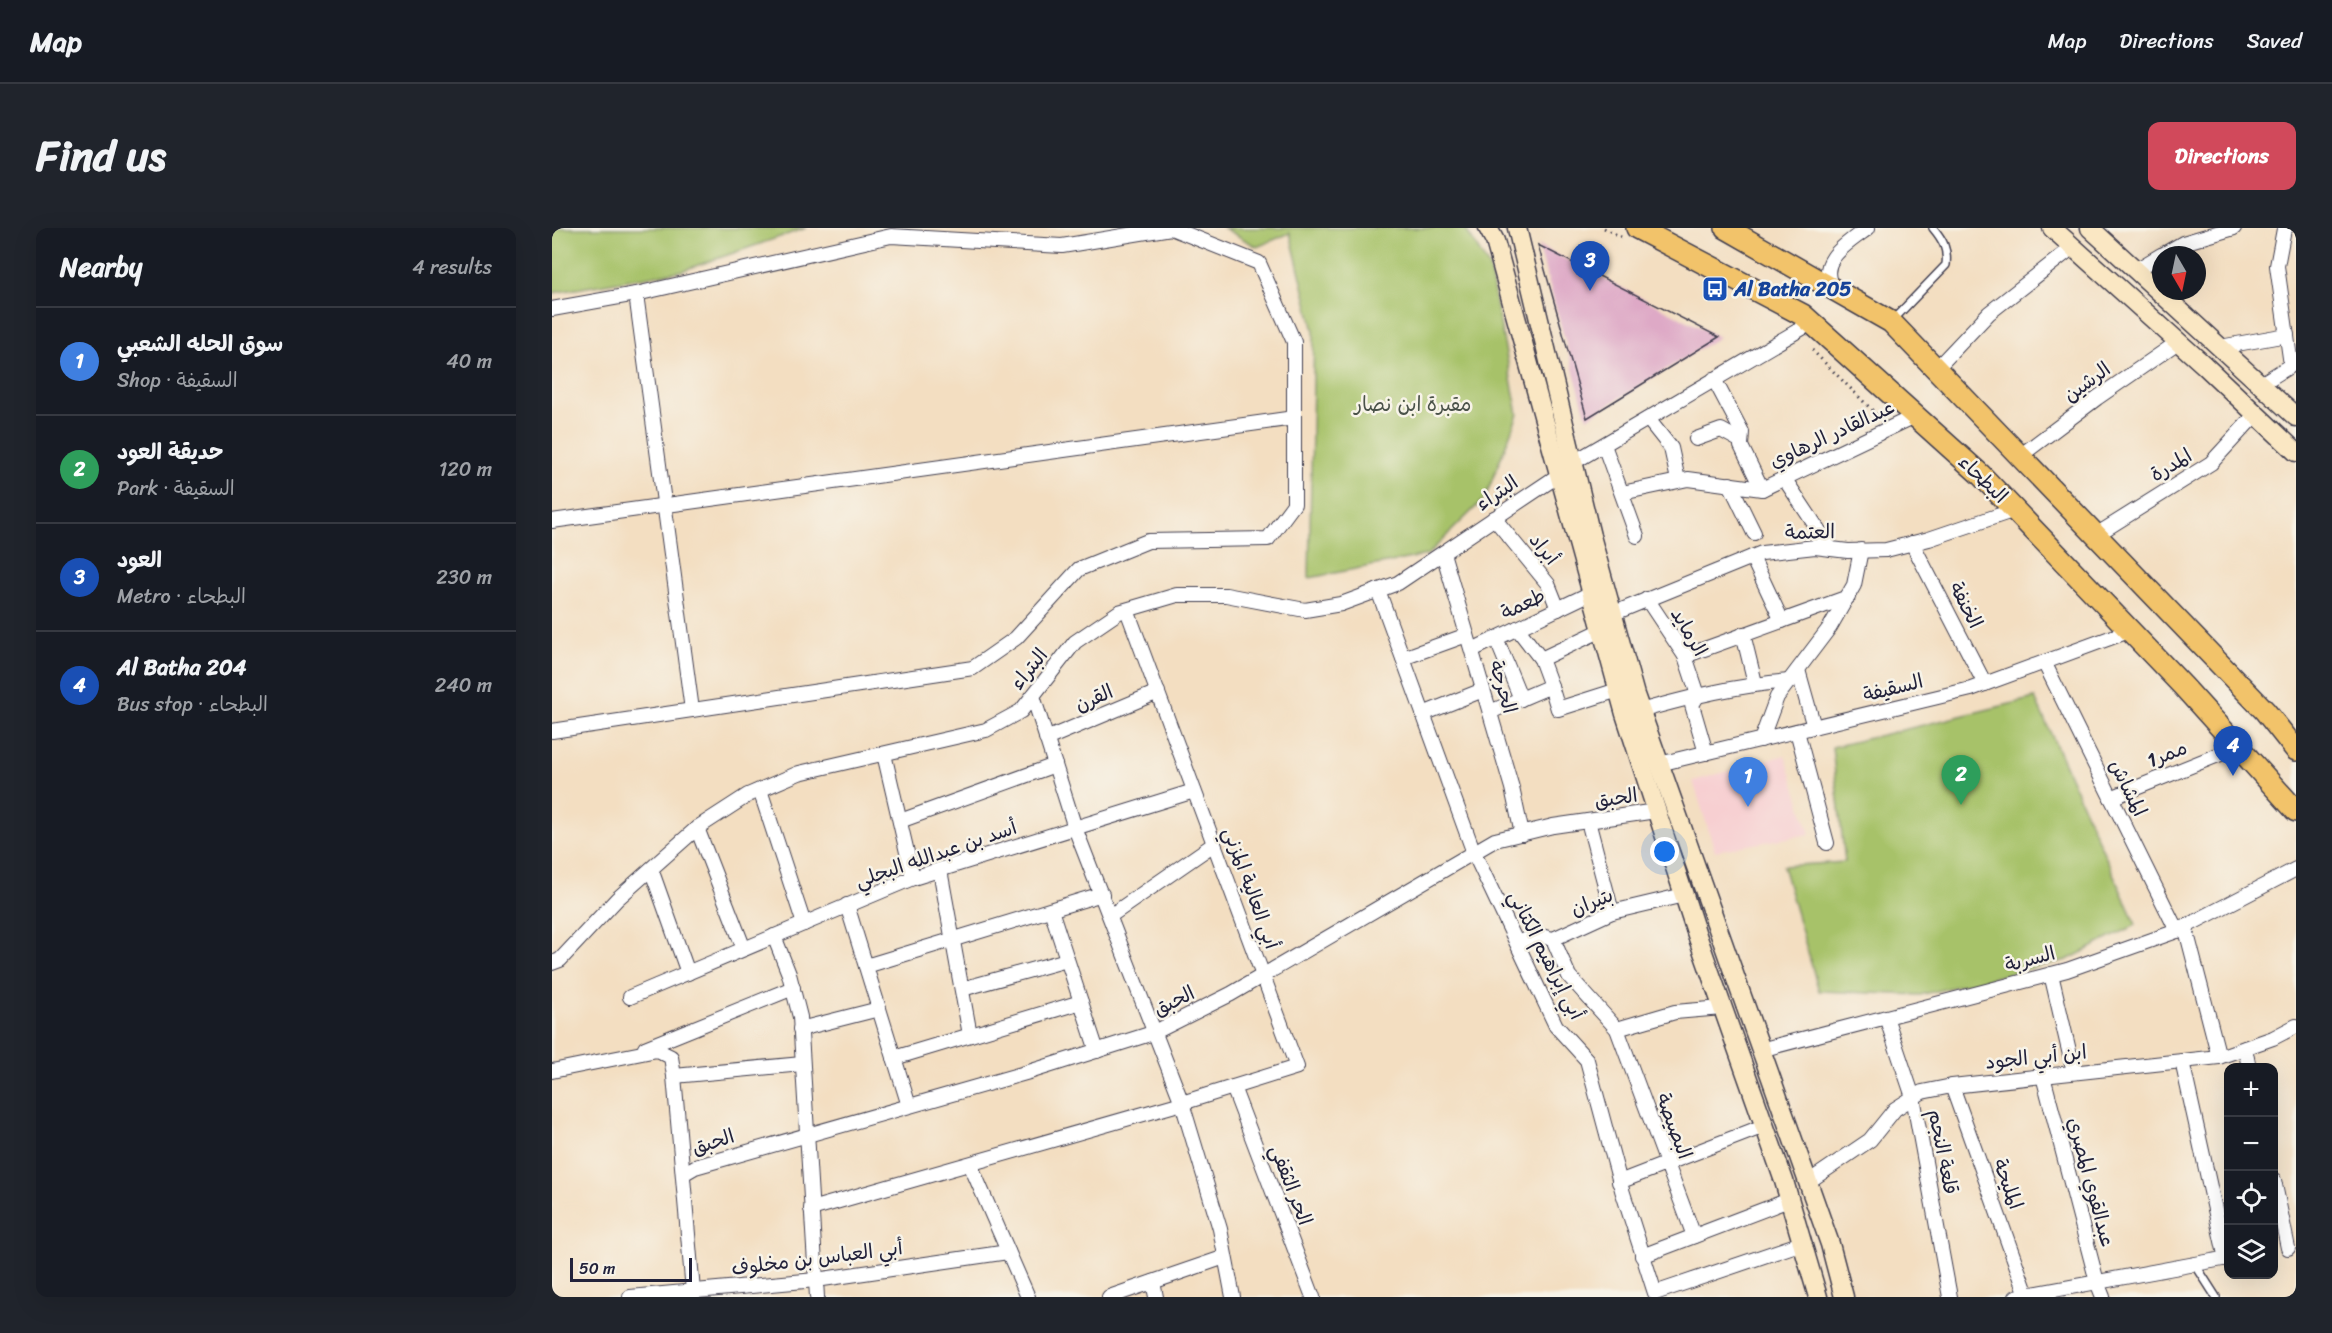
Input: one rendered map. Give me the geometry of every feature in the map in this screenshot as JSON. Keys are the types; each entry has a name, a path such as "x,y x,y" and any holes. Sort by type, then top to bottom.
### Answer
{"main road":[{"name":"البطحاء","path":"1637,228 1803,315 1803,327 1915,416 1981,475 2130,630 2296,811"},
{"path":"1726,228 1891,322 2265,711 2296,750"}],"street":[{"path":"552,309 636,294 891,236 1062,246 1171,228 1259,263 1294,342 1294,504 1268,539 1148,541 1078,569 1016,638 973,668 552,731"},
{"path":"1488,228 1495,241 1618,690 1684,895 1789,1200 1818,1297"},
{"path":"1835,291 1828,281 1827,272 1830,262 1842,247 1868,228"},
{"path":"2052,228 2296,452"},
{"path":"2090,228 2296,417"},
{"path":"2177,246 2234,228"},
{"path":"2261,384 2294,364 2287,335 2277,266 2282,228"},
{"path":"1520,233 1591,536 1640,711 1830,1244 1844,1297"},
{"path":"1936,369 1989,313 2073,247"},
{"path":"2136,270 2152,260"},
{"path":"636,294 692,711"},
{"path":"1574,462 1803,327"},
{"path":"2220,347 2287,335"},
{"name":"الرشين","path":"2020,456 2097,398 2178,342"},
{"path":"1714,379 1742,432 1741,446 1762,489"},
{"name":"المدرة","path":"2096,535 2211,463 2256,414"},
{"name":"عبدالقادر الرهاوي","path":"1622,493 1688,479 1762,489 1915,416"},
{"path":"552,521 1294,418"},
{"path":"1647,419 1671,448 1678,480"},
{"path":"1696,439 1721,430 1741,441"},
{"path":"1604,444 1637,536"},
{"name":"البتراء","path":"552,963 560,960 617,899 697,828 760,790 799,773 986,730 1020,711 1075,642 1119,612 1177,595 1226,595 1305,610 1341,604 1398,583 1559,475"},
{"path":"1784,478 1831,549"},
{"path":"1730,484 1754,534"},
{"name":"العتمة","path":"1612,614 1762,553 1815,547 1886,550 2015,510"},
{"name":"أبراد","path":"1494,519 1548,584 1558,609"},
{"name":"الخنفة","path":"1912,543 1985,684"},
{"path":"1761,740 1777,697 1830,627 1848,597 1854,585 1861,550"},
{"name":"الحرجة","path":"1443,553 1512,788 1522,834"},
{"path":"1752,557 1782,621"},
{"name":"أبي إبراهيم الكتاني","path":"1378,590 1474,853 1556,1026 1587,1060 1619,1182 1654,1293 1802,1243"},
{"name":"طعمة","path":"1472,650 1591,593"},
{"path":"1685,657 1848,597"},
{"name":"الرمايد","path":"1647,599 1685,657 1698,695 1692,705 1706,753"},
{"name":"أبي العالية المزني","path":"811,1209 1182,1104 1297,1067 1127,610"},
{"path":"1517,628 1540,659 1558,709 1618,690"},
{"path":"1540,659 1602,630"},
{"name":"السقيفة","path":"1659,764 1971,689 2130,630"},
{"path":"1743,634 1755,683"},
{"path":"1403,658 1467,635"},
{"path":"1496,638 1521,699"},
{"name":"المشاش","path":"2044,662 2111,798 2181,928 2219,1057"},
{"path":"1640,711 1698,695 1794,675"},
{"path":"1794,675 1814,727"},
{"path":"1490,712 1551,686"},
{"path":"1424,714 1483,690"},
{"name":"القرن","path":"1046,739 1158,692"},
{"path":"1033,696 1075,828 1182,1104 1220,1229 1233,1297"},
{"path":"1797,731 1827,843"},
{"name":"ممر1","path":"2111,798 2238,747"},
{"path":"884,754 913,878"},
{"path":"900,821 1055,765"},
{"path":"760,790 804,924"},
{"name":"أسد بن عبدالله البجلي","path":"630,997 913,878 1194,791"},
{"name":"الحبق","path":"683,1174 695,1167 1153,1033 1263,976 1495,840 1587,821 1656,811"},
{"path":"1587,821 1612,912"},
{"path":"697,828 744,949"},
{"path":"1110,916 1214,844"},
{"path":"651,869 688,973"},
{"name":"السربة","path":"1760,1050 2051,974 2181,928 2296,869"},
{"path":"940,870 970,1035"},
{"path":"866,966 1102,894"},
{"name":"بتيران","path":"1517,943 1537,935 1553,939 1612,912 1684,895"},
{"path":"847,905 909,1106"},
{"path":"1051,910 1097,1051"},
{"path":"774,936 793,988 800,1029 817,1297"},
{"name":"البصيصة","path":"1553,939 1569,976 1617,1029 1694,1236"},
{"path":"962,989 1067,960"},
{"path":"2051,974 2074,1072"},
{"path":"627,1056 793,988"},
{"path":"894,1058 1081,1002"},
{"path":"1617,1029 1675,1012 1722,1008"},
{"path":"800,1029 879,1009"},
{"name":"قلعة النجم","path":"1886,1017 1913,1097 1950,1297"},
{"name":"ابن أبي الجود","path":"1808,1182 1870,1140 1895,1109 1922,1092 1952,1086 2219,1057 2273,1038 2296,1026"},
{"path":"2245,1048 2248,1063"},
{"path":"552,1071 657,1050 671,1057 683,1174 701,1293"},
{"path":"2182,1061 2224,1245"},
{"path":"674,1076 802,1064"},
{"name":"عبدالقوي المصري","path":"2043,1076 2097,1282 2103,1297"},
{"name":"المليحة","path":"1952,1086 2021,1296"},
{"name":"الحر الثقفي","path":"1233,1087 1313,1297"},
{"path":"1619,1182 1764,1126"},
{"path":"970,1164 1029,1297"},
{"path":"2278,1195 2292,1248"},
{"path":"1642,1256 1789,1200"},
{"name":"أبي العباس بن مخلوف","path":"630,1297 701,1293 816,1280 1008,1252"},
{"path":"1109,1297 1225,1257"},
{"path":"2021,1296 2224,1259"},
{"path":"1153,1282 1156,1297"}],"lane":[{"path":"1891,322 1946,265 1947,253 1942,240 1933,228"},
{"path":"2265,711 2296,745"},
{"name":"البطحاء","path":"2279,793 2296,820"},
{"path":"2195,1264 2216,1297"}],"path":[{"path":"1803,327 1889,428"}],"shaded area":[{"path":"1785,755 1810,834 1715,851 1693,781"}],"green space":[{"path":"552,228 806,228 681,271 552,293"},
{"name":"مقبرة ابن نصار","path":"1224,228 1465,228 1489,267 1518,414 1485,498 1427,555 1309,578 1314,331 1290,233 1257,247"},
{"path":"2035,698 2136,925 2067,960 1920,995 1819,991 1783,866 1845,862 1832,747"}],"building":[{"path":"1538,245 1719,337 1587,418"}],"place":[{"name":"Al Batha 205","path":"1715,289"},
{"name":"العود","path":"1590,291"},
{"name":"Al Batha 204","path":"2233,776"},
{"name":"حديقة العود","path":"1961,805"},
{"name":"سوق الحله الشعبي","path":"1748,807"}]}
